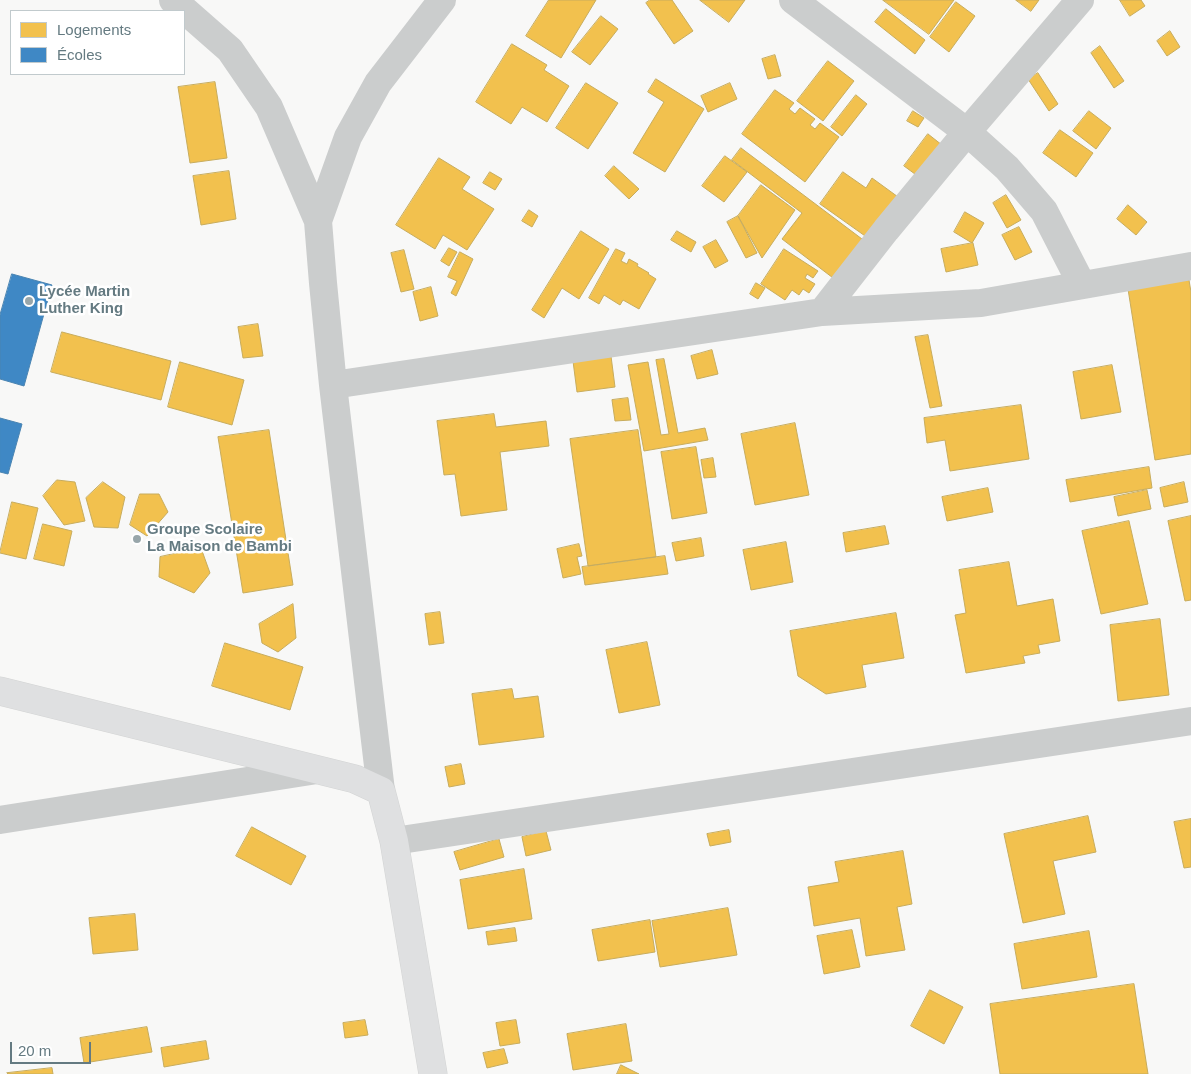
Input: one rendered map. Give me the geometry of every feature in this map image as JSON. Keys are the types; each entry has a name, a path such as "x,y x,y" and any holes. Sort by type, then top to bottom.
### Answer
{"street":[{"path":"173,0 184,10"},
{"path":"318,221 348,137 378,82 442,0"},
{"path":"793,0 967,132 1008,168 1044,211 1082,285"},
{"path":"822,312 886,230 967,132 1080,0"},
{"path":"185,11 230,50 269,107 318,221 333,385 381,792 394,841 433,1074"},
{"path":"333,385 822,312 982,303 1191,266"},
{"path":"0,690 355,779 381,792"},
{"path":"394,841 1191,721"},
{"path":"0,820 317,770"}],"building: Logements":[{"path":"549,0 596,0 561,58 526,36"},
{"path":"650,0 672,0 693,31 674,44 646,3"},
{"path":"700,0 745,0 729,22"},
{"path":"883,0 954,0 929,34"},
{"path":"1016,0 1039,0 1031,11"},
{"path":"1120,0 1141,0 1145,6 1130,16"},
{"path":"956,2 975,16 949,52 930,37"},
{"path":"886,9 925,40 915,54 875,22"},
{"path":"601,16 618,29 590,65 572,52"},
{"path":"1170,31 1180,47 1167,56 1157,41"},
{"path":"512,44 547,65 544,70 569,86 547,122 522,107 511,124 476,102"},
{"path":"1100,46 1124,81 1114,88 1091,53"},
{"path":"775,55 781,76 768,79 762,59"},
{"path":"828,61 854,81 823,121 797,101"},
{"path":"1038,73 1058,104 1049,111 1028,79"},
{"path":"656,79 704,109 665,172 633,153 664,102 648,92"},
{"path":"215,82 227,158 190,163 178,87"},
{"path":"586,83 618,103 588,149 556,128"},
{"path":"730,83 737,99 708,112 701,96"},
{"path":"775,90 794,103 789,109 795,114 800,108 815,119 810,125 815,129 820,123 839,137 805,182 742,134"},
{"path":"856,95 867,104 842,136 831,127"},
{"path":"913,111 924,118 918,127 907,121"},
{"path":"1089,111 1111,128 1096,149 1073,131"},
{"path":"1060,130 1093,153 1076,177 1043,153"},
{"path":"928,134 942,145 919,177 904,166"},
{"path":"741,148 866,242 837,281 782,239 802,213 732,160"},
{"path":"725,156 747,172 724,202 702,186"},
{"path":"439,158 470,177 462,189 494,209 467,250 443,235 435,249 396,225"},
{"path":"614,166 639,189 629,199 605,176"},
{"path":"229,171 236,219 201,225 193,176"},
{"path":"490,172 502,179 495,190 483,183"},
{"path":"843,172 866,188 872,178 905,202 875,243 820,204"},
{"path":"761,185 795,210 762,258 738,216"},
{"path":"1006,195 1021,220 1007,228 993,203"},
{"path":"1128,205 1147,222 1136,235 1117,219"},
{"path":"529,210 538,216 532,227 522,221"},
{"path":"965,212 984,223 972,243 954,232"},
{"path":"738,216 757,253 746,258 727,222"},
{"path":"1019,227 1032,252 1015,260 1002,235"},
{"path":"581,231 609,249 579,299 562,288 544,318 532,310"},
{"path":"677,231 696,242 691,252 671,240"},
{"path":"716,240 728,261 715,268 703,247"},
{"path":"973,243 978,265 946,272 941,249"},
{"path":"449,248 457,252 449,266 441,261"},
{"path":"616,249 625,253 621,261 627,264 629,259 656,279 639,309 623,300 620,305 604,295 599,304 589,298"},
{"path":"784,249 818,271 813,278 807,274 805,278 815,284 809,293 803,289 799,295 792,290 785,300 761,284"},
{"path":"404,250 414,289 401,292 391,253"},
{"path":"460,252 473,259 456,296 451,293 457,281 448,277"},
{"path":"1189,280 1191,292 1191,454 1155,460 1128,289"},
{"path":"756,283 765,288 758,299 750,294"},
{"path":"431,287 438,316 420,321 413,292"},
{"path":"258,324 263,356 243,358 238,327"},
{"path":"62,332 171,361 161,400 51,372"},
{"path":"928,335 942,406 930,408 915,337"},
{"path":"712,350 718,374 697,379 691,356"},
{"path":"611,356 615,387 577,392 573,361"},
{"path":"664,359 678,433 705,428 708,440 644,451 628,365 648,362 661,435 669,434 656,360"},
{"path":"180,362 244,380 232,425 168,407"},
{"path":"1112,365 1121,412 1081,419 1073,372"},
{"path":"628,398 631,420 615,421 612,400"},
{"path":"1021,405 1029,459 950,471 945,440 927,443 924,418"},
{"path":"494,414 496,427 546,421 549,446 500,452 507,510 461,516 455,474 444,475 437,421"},
{"path":"795,423 809,495 755,505 741,434"},
{"path":"269,430 293,585 243,593 218,437"},
{"path":"638,430 656,557 588,566 570,439"},
{"path":"696,447 707,513 672,519 661,452"},
{"path":"713,458 716,477 704,478 701,460"},
{"path":"1149,467 1152,488 1070,502 1066,480"},
{"path":"57,480 75,482 85,521 64,525 43,496"},
{"path":"103,482 125,497 118,528 94,527 86,498"},
{"path":"1184,482 1188,502 1164,507 1160,488"},
{"path":"988,488 993,512 947,521 942,497"},
{"path":"1147,490 1151,509 1118,516 1114,497"},
{"path":"140,494 159,494 168,512 147,536 130,525"},
{"path":"12,502 38,508 26,559 0,553"},
{"path":"1191,516 1191,600 1185,601 1168,521"},
{"path":"1129,521 1148,604 1101,614 1082,531"},
{"path":"43,524 72,531 64,566 34,559"},
{"path":"885,526 889,544 846,552 843,533"},
{"path":"701,538 704,556 676,561 672,543"},
{"path":"786,542 793,582 751,590 743,550"},
{"path":"579,544 582,556 577,557 581,574 563,578 557,549"},
{"path":"201,548 210,573 194,593 159,577 160,557"},
{"path":"665,556 668,574 585,585 582,567"},
{"path":"1009,562 1017,606 1053,599 1060,641 1038,645 1040,653 1023,656 1025,663 966,673 955,615 966,613 959,570"},
{"path":"293,604 296,638 278,652 262,643 259,624"},
{"path":"440,612 444,643 429,645 425,614"},
{"path":"896,613 904,658 862,665 866,687 826,694 798,676 790,631"},
{"path":"1160,619 1169,695 1118,701 1110,625"},
{"path":"647,642 660,705 619,713 606,650"},
{"path":"225,643 303,667 290,710 212,686"},
{"path":"512,689 514,699 538,696 544,737 479,745 472,694"},
{"path":"461,764 465,784 449,787 445,767"},
{"path":"1088,816 1096,852 1053,861 1065,914 1023,923 1004,834"},
{"path":"1191,819 1191,867 1184,868 1174,822"},
{"path":"252,827 306,856 291,885 236,856"},
{"path":"729,830 731,842 710,846 707,834"},
{"path":"546,831 551,850 526,856 522,837"},
{"path":"499,839 504,857 460,870 454,852"},
{"path":"903,851 912,904 897,907 905,950 866,956 860,918 814,926 808,887 839,882 835,862"},
{"path":"524,869 532,919 468,929 460,880"},
{"path":"728,908 737,955 660,967 652,921"},
{"path":"135,914 138,950 93,954 89,918"},
{"path":"650,920 655,952 598,961 592,930"},
{"path":"515,928 517,941 488,945 486,932"},
{"path":"852,930 860,967 824,974 817,936"},
{"path":"1089,931 1097,977 1022,989 1014,944"},
{"path":"1134,984 1148,1074 1000,1074 990,1004"},
{"path":"930,990 963,1007 944,1044 911,1026"},
{"path":"365,1020 368,1035 345,1038 343,1023"},
{"path":"516,1020 520,1043 500,1046 496,1023"},
{"path":"626,1024 632,1061 573,1070 567,1034"},
{"path":"147,1027 152,1052 84,1063 80,1038"},
{"path":"206,1041 209,1059 164,1067 161,1048"},
{"path":"504,1049 508,1063 487,1068 483,1053"},
{"path":"621,1065 639,1074 617,1074"},
{"path":"52,1068 53,1074 7,1073"}],"building: Écoles":[{"path":"12,274 52,285 24,386 0,379 0,315"},
{"path":"0,418 22,424 8,474 0,472"}],"place":[{"name":"Lycée Martin Luther King","path":"29,301"},
{"name":"Groupe Scolaire La Maison de Bambi","path":"137,539"}]}
